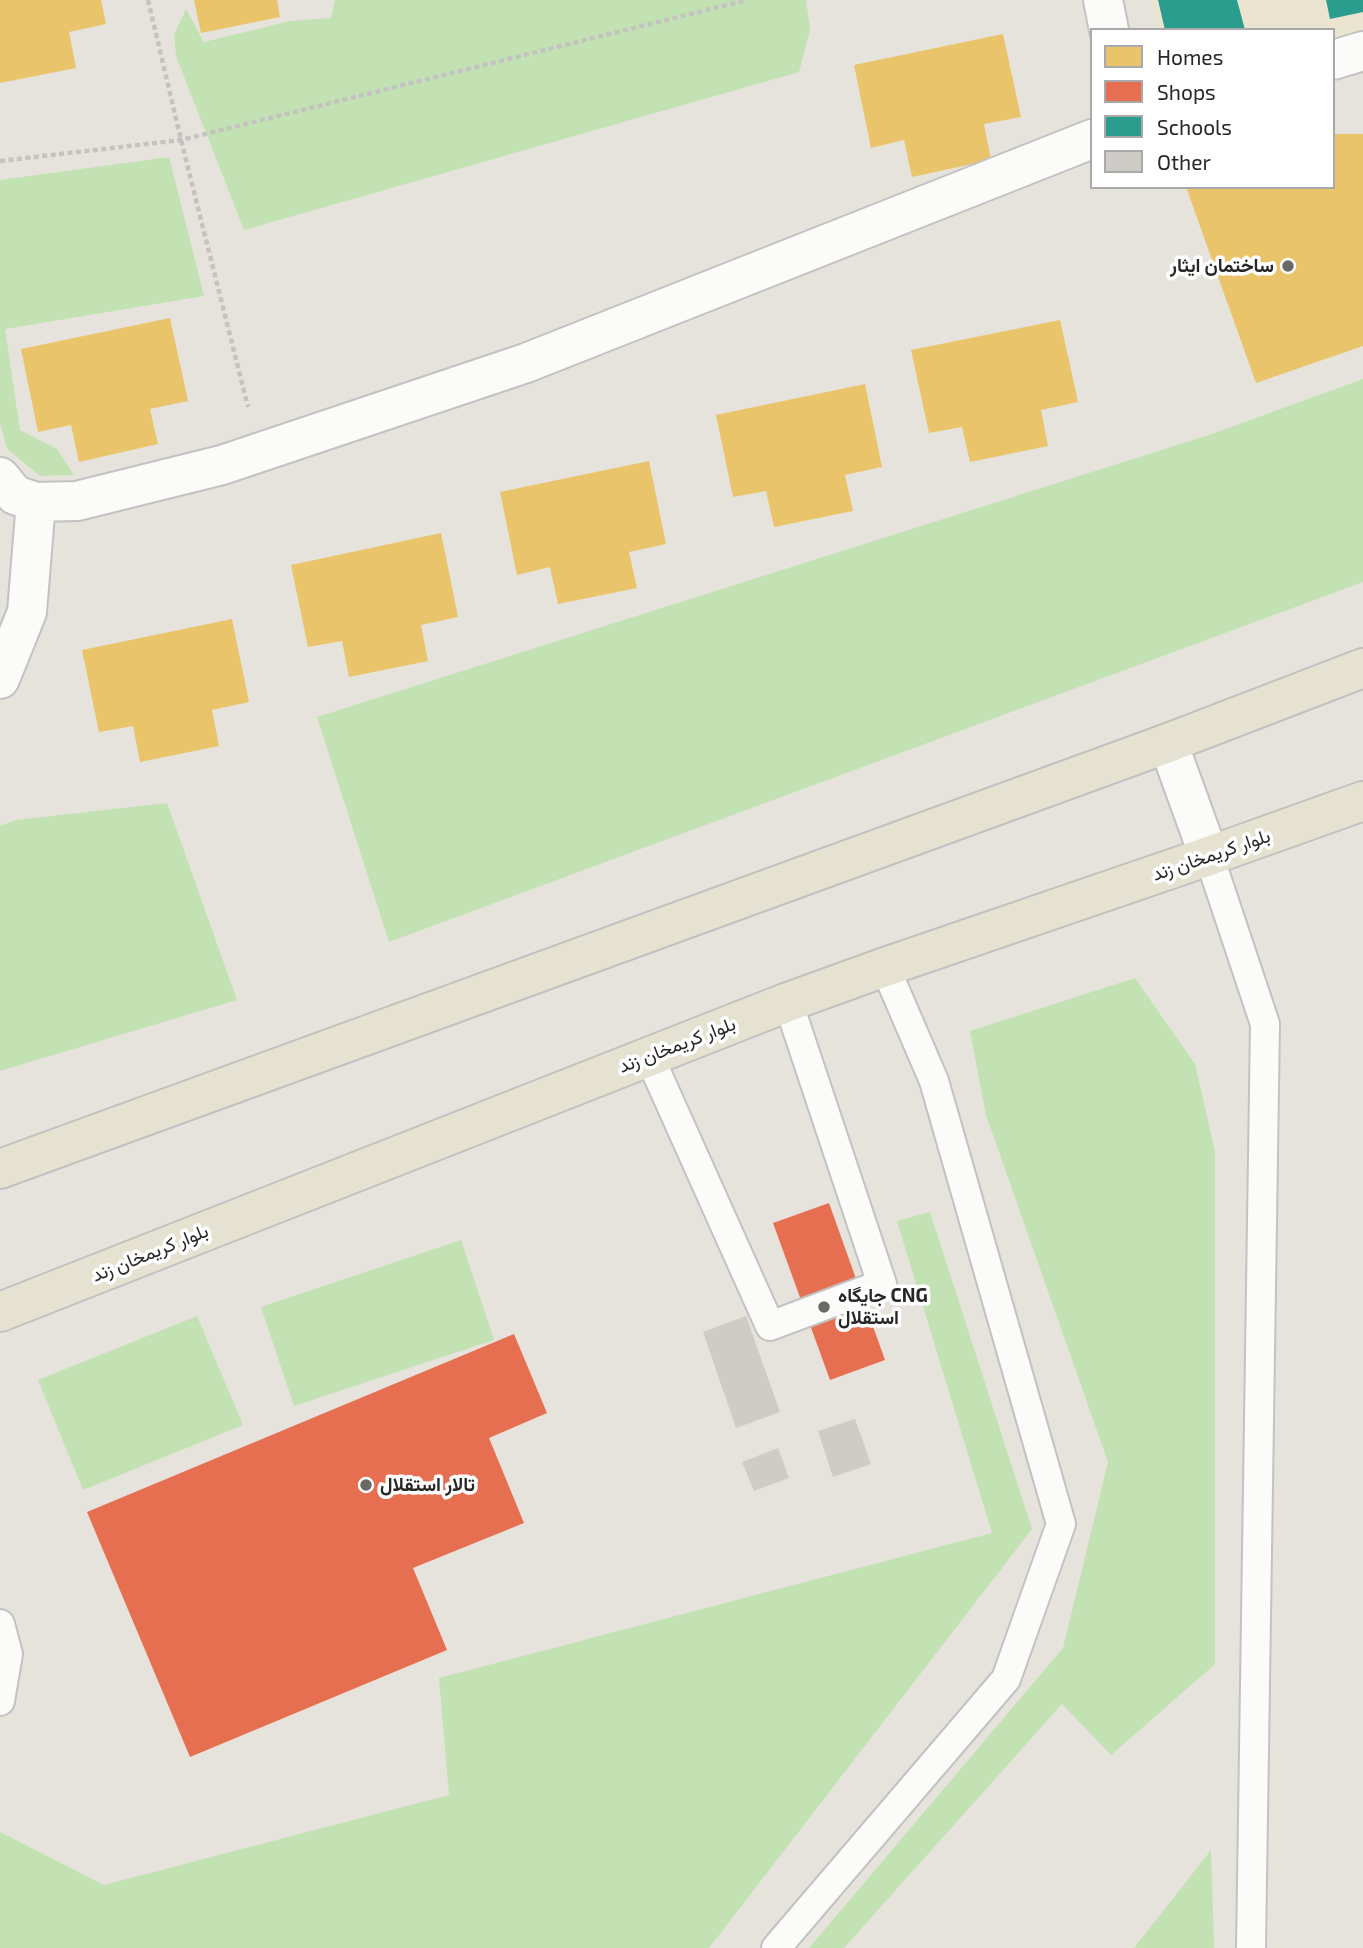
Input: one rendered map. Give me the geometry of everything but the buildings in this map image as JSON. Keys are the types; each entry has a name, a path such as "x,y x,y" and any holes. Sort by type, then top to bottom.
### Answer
{"main road":[{"path":"0,1169 1168,743 1363,668"},
{"name":"بلوار کریمخان زند","path":"0,1312 788,1002 1363,801"}],"street":[{"path":"1103,0 1109,28"},
{"path":"1335,59 1363,51"},
{"path":"0,477 15,495 36,502 78,501 222,465 526,363 1090,140"},
{"path":"0,679 27,612 36,502"},
{"path":"1168,743 1209,856"}],"lane":[{"path":"1209,856 1265,1024 1251,1948"},
{"path":"776,1948 1006,1679 1061,1524 934,1081 885,967"},
{"path":"649,1056 770,1326 848,1298 882,1284 788,1002"},
{"path":"0,1624 8,1654 0,1701"}],"path":[{"path":"148,0 260,453"},
{"path":"0,161 181,140 747,0"}],"shaded area":[{"path":"1150,0 1363,0 1363,40 1335,47 1335,28 1157,28"}],"green space":[{"path":"335,0 806,0 810,30 799,72 244,230 176,56 174,35 186,9 204,42 290,21 331,18"},
{"path":"169,157 204,296 5,329 20,430 57,449 74,475 40,476 7,449 0,423 0,180"},
{"path":"1363,379 1363,582 389,942 317,717 1209,435"},
{"path":"167,803 237,1000 0,1071 0,826 16,820"},
{"path":"1135,978 1195,1064 1215,1152 1215,1664 1111,1755 1062,1704 844,1948 809,1948 1063,1648 1108,1462 986,1115 970,1031"},
{"path":"930,1212 1032,1529 709,1948 0,1948 0,1832 104,1885 449,1795 439,1678 992,1533 897,1221"},
{"path":"461,1240 494,1340 294,1406 261,1307"},
{"path":"197,1316 243,1425 83,1490 38,1380"},
{"path":"1211,1850 1214,1948 1134,1948"}],"place":[{"name":"ساختمان ایثار","path":"1288,266"},
{"name":"جایگاه CNG استقلال","path":"824,1307"},
{"name":"تالار استقلال","path":"366,1485"}]}
